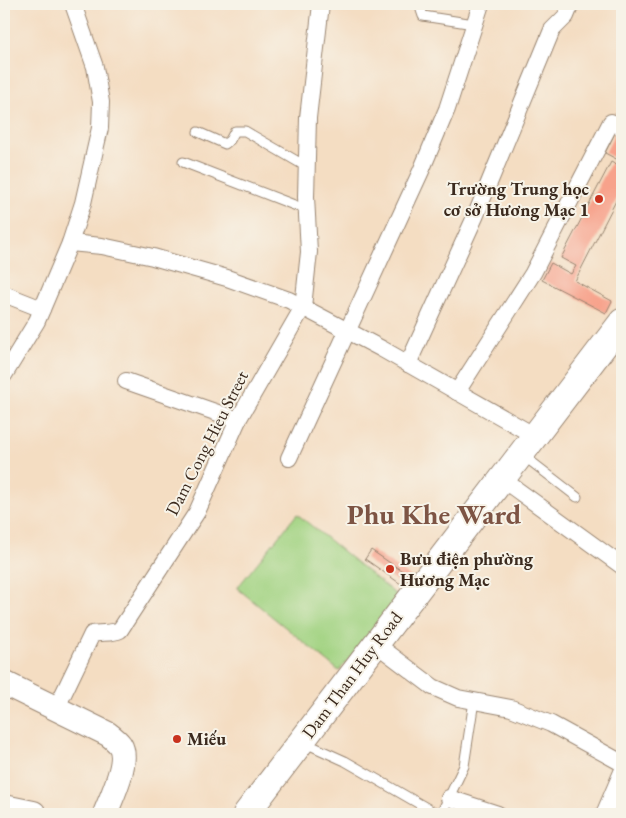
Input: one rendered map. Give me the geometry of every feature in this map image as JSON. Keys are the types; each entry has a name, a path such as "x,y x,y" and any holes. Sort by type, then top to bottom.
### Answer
{"main road":[{"name":"Dam Than Huy Road","path":"246,814 622,322"},
{"path":"4,808 33,814"}],"street":[{"path":"4,375 37,321 70,243 100,128 100,102 95,68 73,4"},
{"name":"Dam Cong Hieu Street","path":"56,709 92,634 102,631 114,633 120,630 197,512 238,420 303,307 309,252 307,210 308,118 321,4"},
{"path":"289,458 422,171 448,109 481,4"},
{"path":"408,364 475,217 548,38 552,30 566,16 571,4"},
{"path":"457,392 533,272 611,122 622,127"},
{"path":"70,243 102,246 153,257 227,278 289,300 457,392 528,445"},
{"path":"4,294 42,309"},
{"path":"126,381 238,420"},
{"path":"502,478 622,566"},
{"path":"376,644 433,687 458,698 510,708 551,724 622,763"},
{"path":"4,683 108,734 120,745 123,754 122,766 105,814"},
{"path":"604,814 622,772"},
{"path":"449,798 498,814"}],"lane":[{"path":"422,4 423,16 474,24"},
{"path":"198,132 225,144 230,140 235,131 244,131 307,168"},
{"path":"183,162 307,210"},
{"path":"528,445 577,497"},
{"path":"441,814 464,766 474,701"},
{"path":"302,741 345,761 437,814"}],"green space":[{"path":"297,514 399,597 339,671 237,588"}],"building":[{"path":"615,133 622,136 622,162 605,153"},
{"path":"611,162 622,168 622,189 575,281 612,301 606,313 542,280 551,263 571,274 576,266 561,258"},
{"name":"Bưu điện phường Hương Mạc","path":"371,550 414,579 408,589 365,559"}],"place":[{"name":"Trường Trung học cơ sở Hương Mạc 1","path":"599,199"},
{"name":"Bưu điện phường Hương Mạc","path":"390,569"},
{"name":"Miếu","path":"177,739"}],"district":[{"name":"Phu Khe Ward","path":"434,514"}]}
